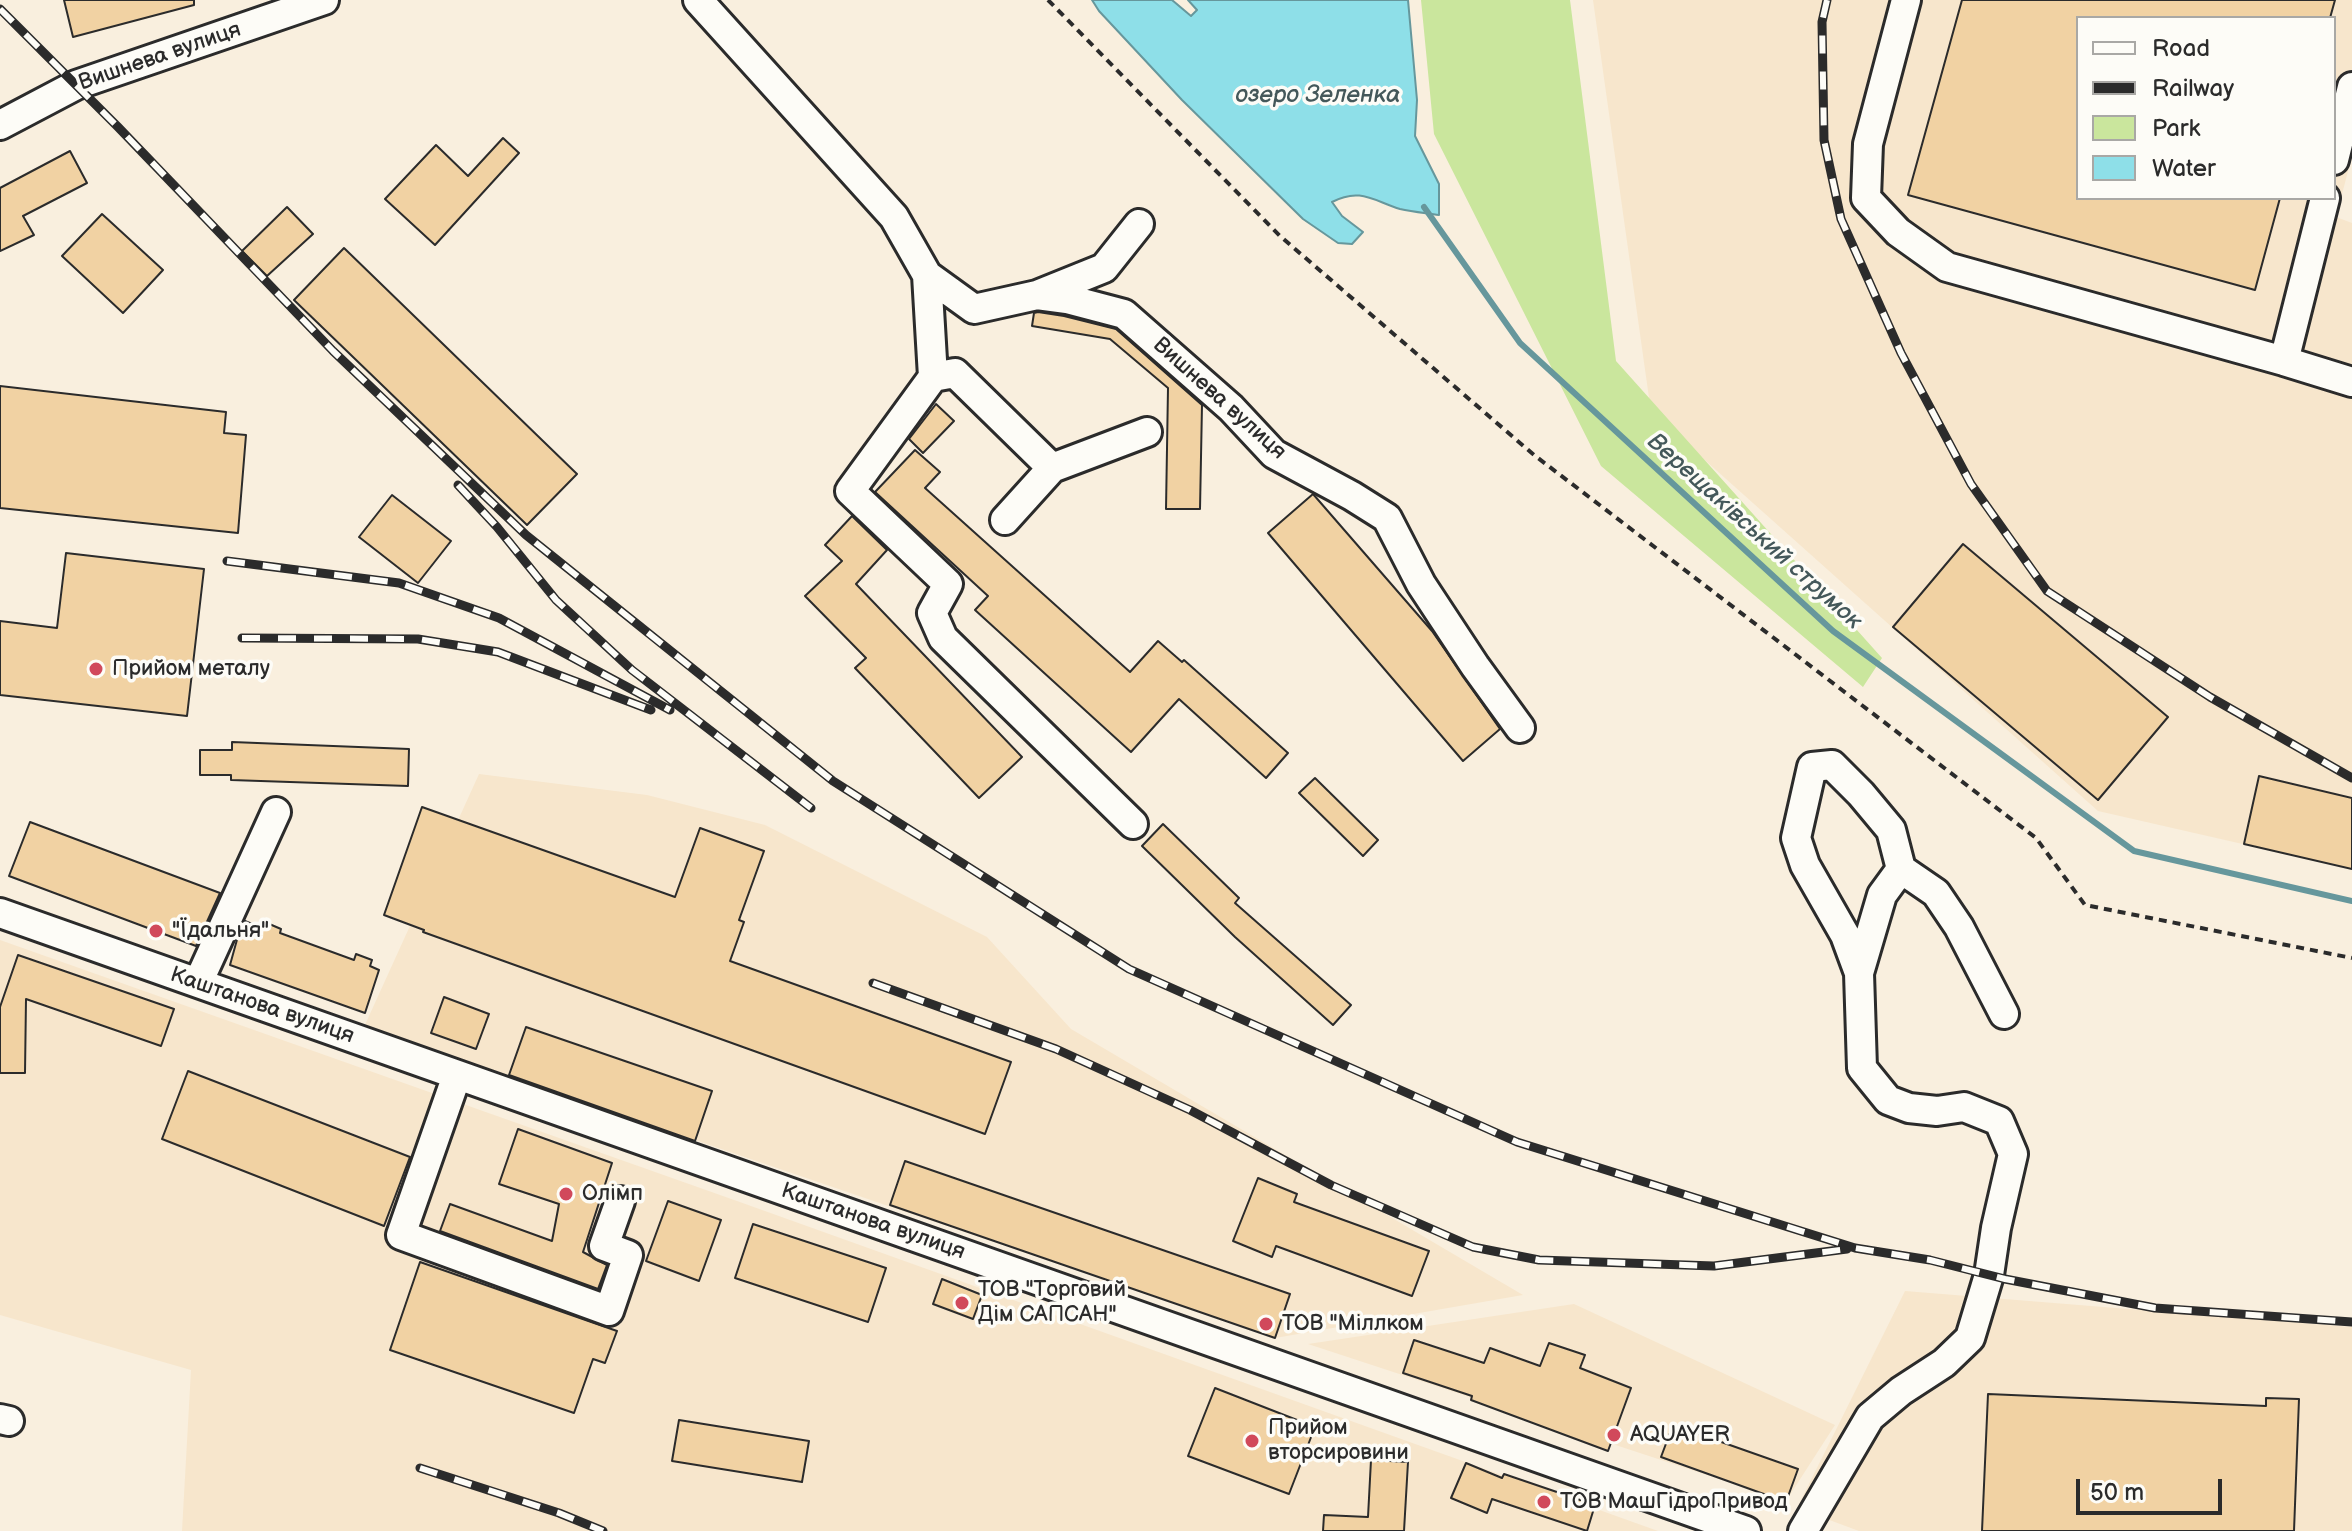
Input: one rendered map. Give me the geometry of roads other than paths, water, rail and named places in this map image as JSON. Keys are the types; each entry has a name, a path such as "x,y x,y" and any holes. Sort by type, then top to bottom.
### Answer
{"street":[{"name":"Вишнева вулиця","path":"0,125 76,85 281,7 324,0"},
{"name":"Вишнева вулиця","path":"698,0 894,217 927,275 974,309 1037,295 1104,268 1139,224"},
{"path":"1906,0 1868,144 1866,198 1898,232 1947,267 2352,382"},
{"path":"2336,152 2352,87"},
{"path":"2284,361 2324,200"},
{"name":"Вишнева вулиця","path":"927,275 933,377"},
{"name":"Вишнева вулиця","path":"1037,295 1067,299 1124,314 1231,408 1274,454 1387,518 1421,584 1520,728"},
{"path":"1052,468 955,373 933,377 850,491 948,584 932,613 943,638 1133,824"},
{"path":"1005,520 1052,468 1147,432"},
{"path":"1859,973 1845,935 1805,865 1796,838 1812,767 1832,765 1891,830 1901,869 1936,893 1959,927 2004,1014"},
{"path":"198,983 276,812"},
{"path":"1803,1531 1870,1417 1901,1391 1944,1363 1970,1338 1989,1275 2013,1154 1999,1121 1964,1107 1937,1111 1909,1108 1888,1100 1862,1068 1859,973 1882,895 1901,869"},
{"name":"Каштанова вулиця","path":"0,913 1746,1531"},
{"path":"457,1075 401,1235 609,1311 628,1255 604,1246 620,1201"}],"water":[{"name":"озеро Зеленка","path":"1092,0 1172,0 1191,16 1197,10 1188,0 1408,0 1417,100 1415,136 1439,184 1439,215 1400,209 1367,197 1342,198 1332,202 1342,216 1363,232 1352,244 1338,243 1303,219 1182,100"}],"waterway":[{"name":"Верещаківський струмок","path":"1424,207 1520,343 1833,631 2134,851 2352,901"}],"railway":[{"path":"1827,0 1822,22 1824,140 1841,219 1901,353 1971,484 2047,591 2210,697 2352,778"},
{"path":"0,9 333,351 526,535 833,781 1129,969 1517,1142 1855,1248 1930,1260 2005,1279 2155,1308 2352,1322"},
{"path":"458,485 497,527 556,600 632,670 811,808"},
{"path":"227,561 399,583 499,618 670,710"},
{"path":"242,638 418,639 498,652 651,710"},
{"path":"873,983 1056,1049 1190,1110 1331,1185 1473,1247 1539,1260 1714,1266 1847,1249"},
{"path":"420,1468 559,1513 603,1531"}],"place":[{"name":"Прийом металу","path":"96,669"},
{"name":"\"Їдальня\"","path":"156,931"},
{"name":"Олімп","path":"566,1194"},
{"name":"ТОВ \"Торговий Дім САПСАН\"","path":"962,1303"},
{"name":"ТОВ \"Міллком","path":"1266,1324"},
{"name":"AQUAYER","path":"1614,1435"},
{"name":"Прийом вторсировини","path":"1252,1441"},
{"name":"ТОВ МашГідроПривод","path":"1544,1502"}]}
